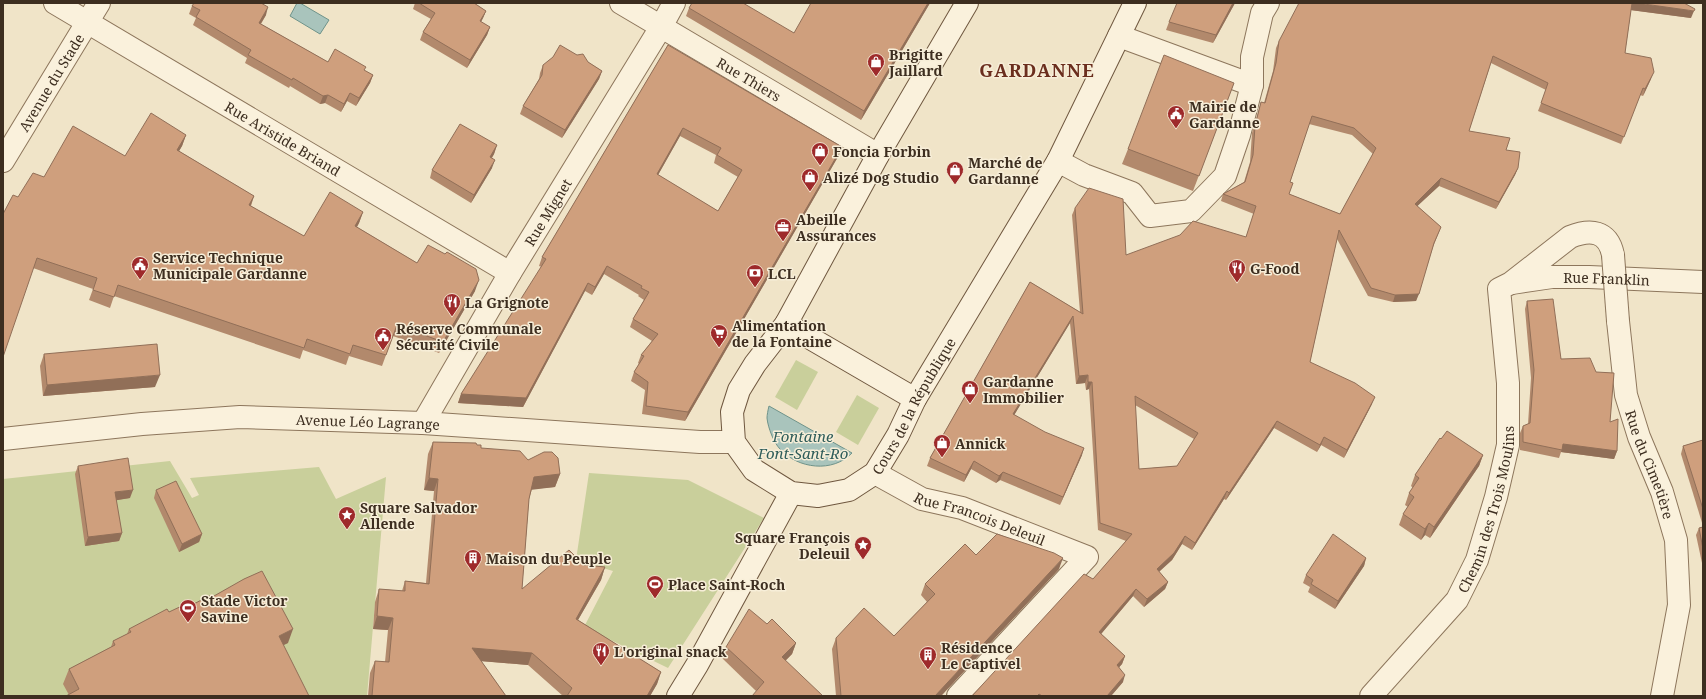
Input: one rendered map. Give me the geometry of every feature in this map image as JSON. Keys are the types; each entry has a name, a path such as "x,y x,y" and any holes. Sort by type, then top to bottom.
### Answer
{"street":[{"name":"Rue Aristide Briand","path":"55,3 510,273"},
{"name":"Avenue du Stade","path":"3,161 100,3"},
{"name":"Rue Thiers","path":"621,3 878,155"},
{"name":"Rue Mignet","path":"423,423 510,273 674,3"},
{"path":"734,442 732,412 739,390 755,364 786,324 878,155 967,3"},
{"name":"Cours de la République","path":"734,442 754,470 791,493 818,496 849,490 875,473 898,435 915,399 1058,161 1135,3"},
{"path":"1058,161 1084,175 1132,193 1150,216 1191,211 1224,176 1238,135 1252,85 1252,58 1262,13 1268,3"},
{"path":"1119,36 1252,85"},
{"name":"Rue du Cimetière","path":"1505,286 1570,237 1581,233 1591,232 1601,235 1608,241 1613,254 1626,395 1639,437 1662,492 1676,540 1679,604 1662,696"},
{"name":"Rue Franklin","path":"1505,286 1552,277 1589,276 1703,282"},
{"name":"Chemin des Trois Moulins","path":"1371,696 1457,600 1479,553 1496,497 1508,445 1505,286"},
{"path":"786,324 915,399"},
{"name":"Avenue Léo Lagrange","path":"3,439 142,424 240,416 423,423 700,442 734,442"},
{"name":"Rue Francois Deleuil","path":"875,473 922,499 962,508 1087,557 958,696"},
{"path":"678,696 697,665 791,493"}],"green space":[{"path":"796,360 818,372 797,410 775,397"},
{"path":"857,395 879,408 858,445 836,432"},
{"name":"Stade Victor Savine","path":"170,461 192,498 199,495 190,478 319,467 336,499 386,477 367,696 3,696 3,479"},
{"name":"Place Saint-Roch","path":"589,473 688,480 764,518 668,668 584,627 613,571 576,560"}],"water":[{"path":"297,3 300,3 329,20 320,34 290,16"},
{"name":"Fontaine Font-Sant-Ro","path":"769,406 852,453 835,464 826,466 806,464 787,456 778,446 769,426 767,418"}],"building":[{"path":"194,3 261,3 268,7 259,23 328,62 335,49 366,67 364,70 373,75 359,98 350,93 344,104 328,95 323,96 293,78 292,80 248,55 251,50 196,17 200,10 192,6"},
{"path":"419,3 474,3 486,11 480,21 490,27 470,60 423,32 435,13"},
{"path":"692,3 743,3 794,33 811,3 928,3 864,111 689,8"},
{"path":"1177,3 1233,3 1216,35 1169,22"},
{"path":"1299,3 1632,3 1625,53 1651,58 1654,72 1645,89 1643,88 1624,137 1541,103 1548,83 1493,56 1469,131 1510,138 1506,150 1520,152 1518,168 1499,202 1441,178 1415,204 1441,227 1434,243 1419,294 1395,295 1371,288 1339,230 1310,362 1355,383 1375,397 1347,450 1324,437 1320,445 1277,421 1229,493 1227,491 1195,543 1185,536 1174,553 1157,569 1168,582 1147,599 1136,589 1099,632 1125,656 1117,665 1125,675 1107,696 1042,696 1039,694 1037,696 972,696 1084,574 1093,579 1132,534 1100,523 1092,382 1088,382 1088,375 1079,376 1073,316 1013,414 1045,432 1084,448 1063,497 1003,472 999,476 974,461 966,475 930,458 1030,282 1083,314 1075,208 1089,188 1123,199 1126,255 1180,235 1193,221 1246,237 1256,206 1223,194 1245,182 1253,155 1255,126 1261,102 1265,103 1276,63 1279,41","holes":["1312,116 1354,128 1376,148 1340,214 1289,194 1293,183 1290,182","1135,396 1198,433 1177,466 1139,469"]},
{"path":"1637,3 1684,3 1695,9 1694,11"},
{"path":"560,45 577,55 583,54 588,62 602,71 565,130 523,106 542,75 543,65 553,57"},
{"path":"668,45 842,147 688,412 646,406 648,382 634,372 644,356 641,355 658,334 633,319 649,292 641,288 642,286 607,266 595,287 588,283 526,398 461,394 546,259 542,257","holes":["683,128 721,148 717,155 742,170 718,211 657,174"]},
{"name":"Mairie de Gardanne","path":"1164,55 1234,83 1199,176 1128,149"},
{"path":"151,113 186,135 177,150 254,196 249,205 304,236 330,192 363,212 355,226 417,263 428,245 445,254 447,252 476,269 479,280 443,342 397,325 386,355 353,345 350,354 307,339 304,348 118,285 114,297 93,290 97,278 37,258 3,357 3,214 13,195 18,197 33,173 44,177 73,126 125,156"},
{"path":"460,124 497,145 490,157 495,160 474,195 432,170"},
{"path":"1553,299 1561,359 1590,358 1596,372 1614,373 1610,422 1618,419 1617,451 1563,444 1562,450 1523,442 1523,426 1530,423 1534,370 1527,301"},
{"path":"157,344 160,375 47,385 44,354"},
{"path":"1447,431 1483,455 1434,527 1429,523 1425,529 1403,514 1414,497 1409,493 1419,478 1415,475 1440,438 1441,439"},
{"path":"1703,440 1703,509 1683,446"},
{"name":"Maison du Peuple","path":"433,442 476,443 477,445 481,445 481,448 520,451 528,460 544,452 552,452 558,458 560,474 534,477 529,499 522,589 569,550 584,565 605,567 576,619 661,672 647,696 567,696 572,688 532,653 472,648 506,696 372,696 375,661 389,662 393,618 377,616 379,589 405,591 405,581 429,584 438,479 429,478"},
{"path":"128,458 133,490 115,492 122,533 88,537 78,466"},
{"path":"176,481 202,534 182,544 156,490"},
{"path":"1703,527 1703,549 1699,528"},
{"path":"997,534 1054,553 1063,558 935,696 841,696 836,638 864,608 894,636 935,594 925,584 965,544 976,555"},
{"path":"1333,534 1366,558 1338,601 1311,584 1313,580 1306,575"},
{"path":"262,571 293,629 279,636 309,696 66,696 79,689 69,669 115,645 113,641 131,632 129,629 167,609 169,612 186,604 188,607 209,596 214,596 244,579"},
{"path":"749,609 767,624 772,619 796,643 782,657 823,696 752,696 764,682 726,647"}],"place":[{"name":"Brigitte Jaillard","path":"876,77"},
{"name":"Mairie de Gardanne","path":"1176,129"},
{"name":"Foncia Forbin","path":"820,166"},
{"name":"Marché de Gardanne","path":"955,185"},
{"name":"Alizé Dog Studio","path":"810,192"},
{"name":"Abeille Assurances","path":"783,242"},
{"name":"Service Technique Municipale Gardanne","path":"140,280"},
{"name":"G-Food","path":"1237,283"},
{"name":"LCL","path":"755,288"},
{"name":"La Grignote","path":"452,317"},
{"name":"Alimentation de la Fontaine","path":"719,348"},
{"name":"Réserve Communale Sécurité Civile","path":"383,351"},
{"name":"Gardanne Immobilier","path":"970,404"},
{"name":"Annick","path":"942,458"},
{"name":"Square Salvador Allende","path":"347,530"},
{"name":"Square François Deleuil","path":"863,560"},
{"name":"Maison du Peuple","path":"473,573"},
{"name":"Place Saint-Roch","path":"655,599"},
{"name":"Stade Victor Savine","path":"188,623"},
{"name":"L'original snack","path":"601,666"},
{"name":"Résidence Le Captivel","path":"928,670"}],"district":[{"name":"GARDANNE","path":"1037,70"}]}
